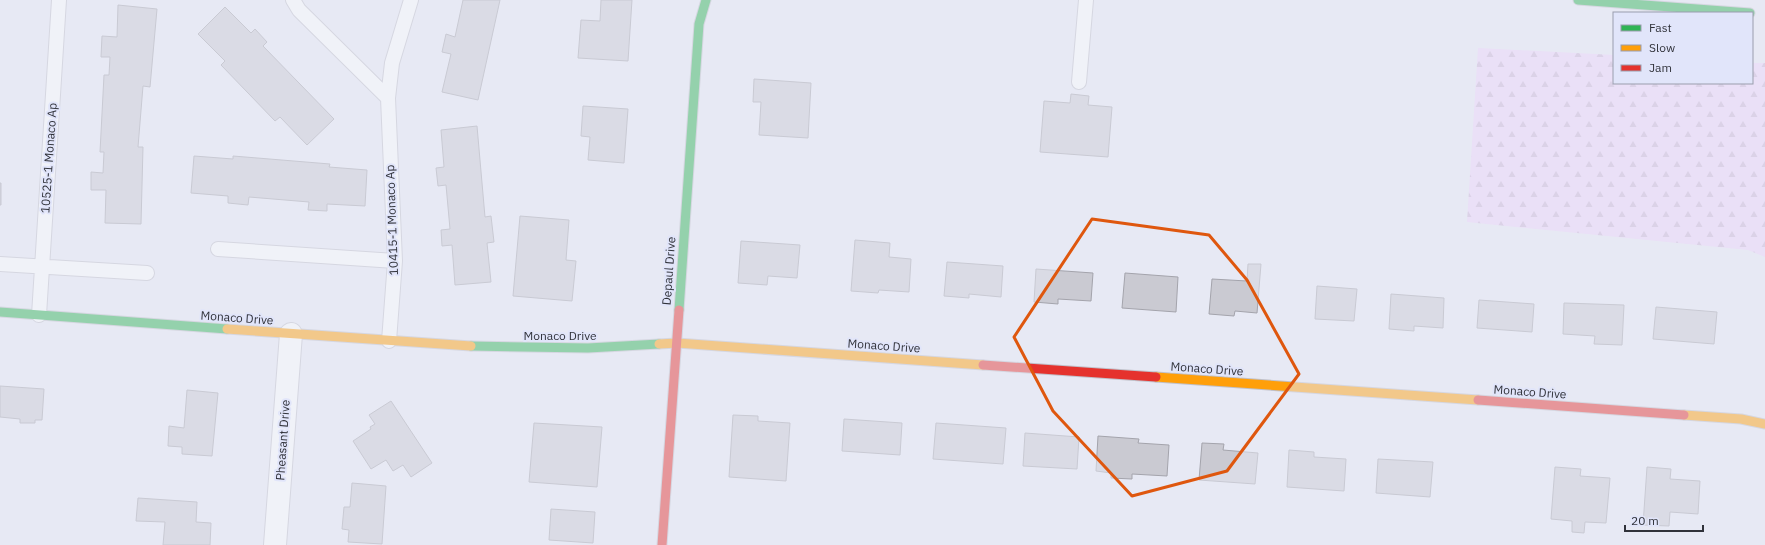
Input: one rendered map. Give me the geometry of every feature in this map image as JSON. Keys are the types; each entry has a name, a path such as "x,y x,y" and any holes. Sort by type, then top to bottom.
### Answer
{"street":[{"name":"Depaul Drive","path":"662,545 699,24 706,0"},
{"path":"1578,0 1674,4 1744,12"},
{"name":"Monaco Drive","path":"0,312 389,342 508,348 569,349 643,347 677,344 1741,419 1765,424"},
{"name":"Pheasant Drive","path":"275,545 291,334"}],"lane":[{"name":"10525-1 Monaco Ap","path":"39,315 59,0"},
{"path":"293,0 299,10 388,98"},
{"name":"10415-1 Monaco Ap","path":"389,342 395,261 388,98 392,63 411,0"},
{"path":"1079,82 1086,0"},
{"path":"218,249 395,261"},
{"path":"0,264 147,273"}],"highlighted area":[{"path":"1092,219 1209,235 1247,280 1299,374 1227,471 1132,496 1053,411 1014,337"}],"green space":[{"path":"1478,48 1613,55 1613,84 1753,84 1753,63 1765,63 1765,257 1748,250 1467,222"}],"building":[{"path":"463,0 500,0 478,100 442,92 451,54 442,52 446,34 455,37"},
{"path":"601,0 632,0 628,61 578,58 581,20 600,21"},
{"path":"118,5 157,9 150,87 143,86 138,147 143,147 141,224 105,223 106,190 91,190 91,172 103,173 104,152 100,152 104,75 109,75 110,57 101,57 102,36 117,37"},
{"path":"225,7 251,33 255,29 267,42 263,46 334,119 307,145 280,117 275,121 221,65 225,61 198,34"},
{"path":"754,79 811,83 808,138 759,135 761,102 753,102"},
{"path":"1071,94 1089,96 1088,105 1112,107 1108,157 1040,152 1044,101 1070,103"},
{"path":"583,106 628,109 624,163 588,160 590,137 581,136"},
{"path":"477,126 485,217 491,216 494,242 487,243 491,282 455,285 452,245 442,246 441,230 450,229 446,185 438,186 436,168 444,167 441,130"},
{"path":"194,156 233,159 233,156 330,164 329,167 367,170 365,206 327,204 327,211 308,210 309,202 249,197 248,205 228,203 228,196 191,193"},
{"path":"1,183 1,205 0,205"},
{"path":"520,216 569,220 566,260 576,261 572,301 513,296"},
{"path":"855,240 890,243 889,257 911,259 909,292 879,290 878,293 851,291"},
{"path":"741,241 800,245 797,278 768,276 767,285 738,283"},
{"path":"947,262 1003,266 1001,297 969,294 969,298 944,296"},
{"path":"1248,264 1261,264 1257,313 1235,311 1234,316 1209,314 1212,279 1247,281"},
{"path":"1036,269 1093,273 1091,301 1058,299 1058,304 1034,302"},
{"path":"1125,273 1178,277 1176,312 1122,308"},
{"path":"1317,286 1357,289 1354,321 1315,319"},
{"path":"1391,294 1444,298 1443,328 1414,326 1414,331 1389,329"},
{"path":"1479,300 1534,304 1532,332 1477,328"},
{"path":"1564,303 1624,305 1622,345 1594,344 1595,336 1563,334"},
{"path":"1656,307 1717,312 1714,344 1653,339"},
{"path":"0,386 44,389 42,420 35,420 35,423 20,423 20,419 0,417"},
{"path":"187,390 218,393 212,456 182,454 182,447 168,446 169,426 184,428"},
{"path":"391,401 432,463 411,477 403,465 393,471 386,460 371,469 353,441 371,429 370,427 375,424 369,415"},
{"path":"733,415 758,416 758,421 790,423 786,481 729,477"},
{"path":"844,419 902,423 900,455 842,451"},
{"path":"534,423 602,427 597,487 529,482"},
{"path":"936,423 1006,428 1003,464 933,459"},
{"path":"1025,433 1079,437 1077,469 1023,466"},
{"path":"1098,436 1139,439 1138,443 1169,445 1167,476 1132,474 1132,479 1111,478 1111,473 1096,471"},
{"path":"1202,443 1224,444 1223,450 1258,453 1255,484 1199,480"},
{"path":"1289,450 1314,452 1314,457 1346,459 1344,491 1287,487"},
{"path":"1378,459 1433,462 1430,497 1376,493"},
{"path":"1555,467 1581,469 1580,476 1610,478 1606,523 1585,522 1584,533 1572,532 1572,521 1551,519"},
{"path":"1647,467 1671,469 1670,479 1700,481 1698,514 1670,512 1669,526 1643,525"},
{"path":"352,483 386,486 382,544 348,542 349,530 342,529 344,507 350,507"},
{"path":"138,498 197,502 196,522 211,523 210,545 163,545 165,522 136,521"},
{"path":"551,509 595,512 593,543 549,540"}],"traffic: fast":[{"path":"679,310 699,24 706,0"},
{"path":"1578,0 1737,12"},
{"path":"0,312 227,329"},
{"path":"471,346 588,348 659,344"}],"traffic: slow":[{"path":"227,329 471,346"},
{"path":"659,344 677,343 983,365"},
{"path":"1156,377 1478,400"},
{"path":"1684,415 1741,419 1765,424"}],"traffic: jam":[{"path":"662,545 679,310"},
{"path":"983,365 1156,377"},
{"path":"1478,400 1684,415"}]}
